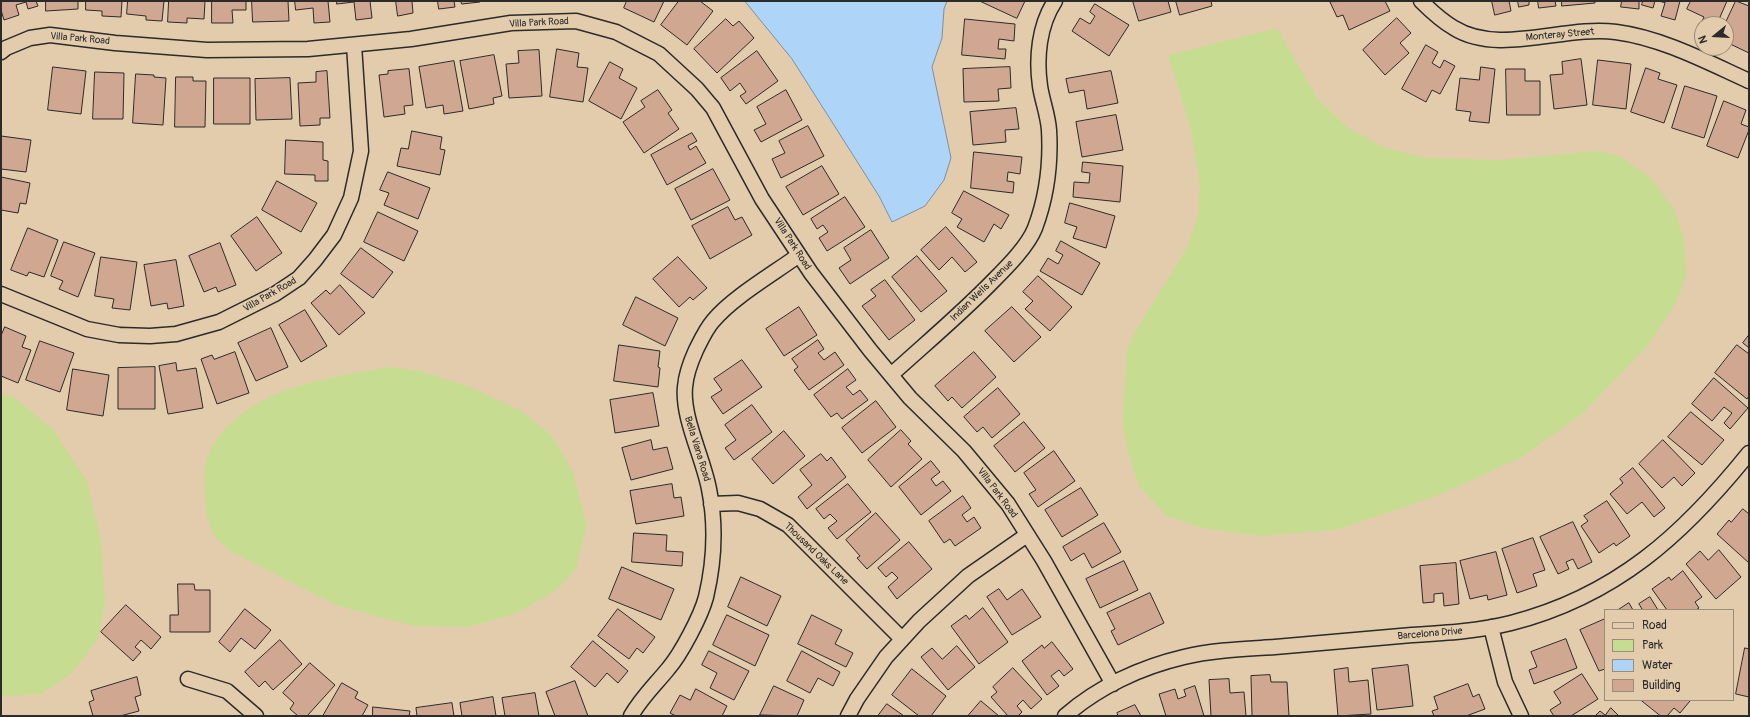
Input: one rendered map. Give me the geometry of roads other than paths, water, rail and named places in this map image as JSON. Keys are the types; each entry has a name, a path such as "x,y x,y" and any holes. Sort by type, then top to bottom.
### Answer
{"street":[{"name":"Indian Wells Avenue","path":"891,375 972,303 1013,260 1034,230 1047,189 1050,159 1049,128 1040,86 1037,58 1050,8 1055,1"},
{"name":"Monteray Street","path":"1422,1 1434,14 1455,29 1479,38 1507,41 1579,31 1615,31 1654,40 1749,81"},
{"name":"Villa Park Road","path":"1,52 6,48 30,38 50,35 115,43 207,50 308,49 411,39 511,23 576,21 616,32 659,54 698,89 713,108 762,199 816,279 910,398 964,451 1008,504 1044,561 1112,684"},
{"name":"Villa Park Road","path":"1,294 88,329 120,335 150,336 176,334 218,322 275,294 299,278 316,260 334,235 351,198 361,151 354,45"},
{"name":"Bella Viana Road","path":"631,716 637,705 670,667 690,634 705,598 711,568 713,530 711,504 704,465 686,410 685,387 690,363 699,343 712,321 729,305 799,255"},
{"name":"Barcelona Drive","path":"1065,716 1098,692 1112,684 1151,667 1185,656 1231,650 1467,631 1511,623 1559,608 1602,588 1669,540 1694,517 1749,453"},
{"name":"Thousand Oaks Lane","path":"711,504 738,503 760,509 788,525 902,639"},
{"path":"848,716 886,657 919,620 968,576 1027,535"},
{"path":"1491,627 1505,682 1521,716"},
{"path":"188,679 227,691 256,716"}],"water":[{"path":"745,1 947,1 944,9 942,38 932,67 951,158 944,180 925,206 892,222 879,196 792,59"}]}
